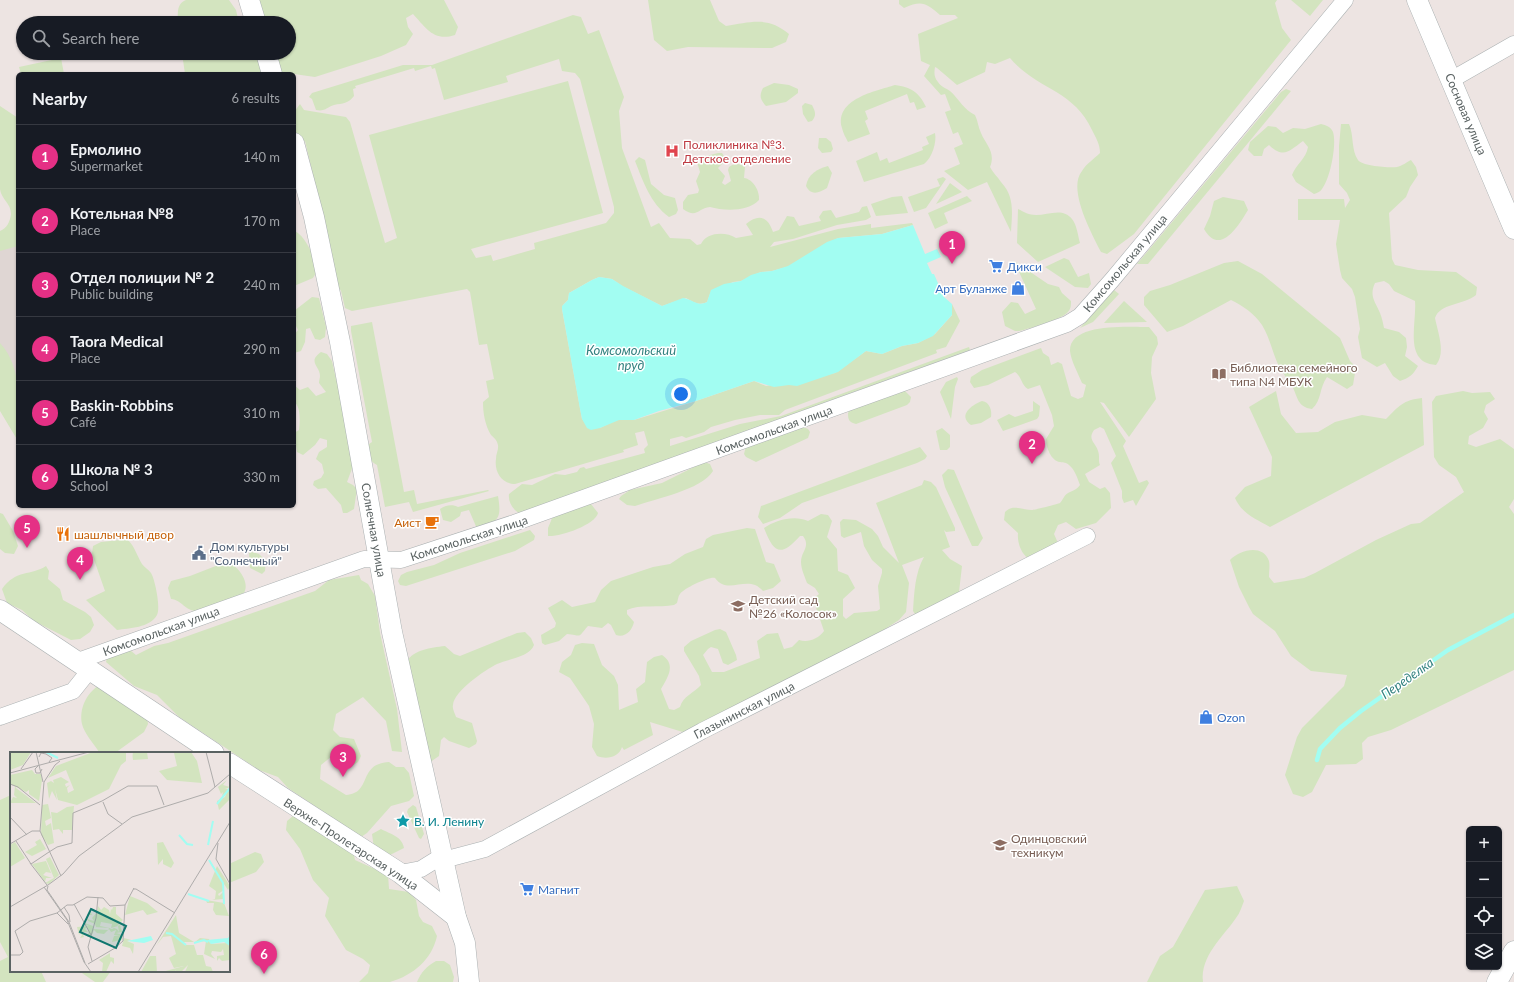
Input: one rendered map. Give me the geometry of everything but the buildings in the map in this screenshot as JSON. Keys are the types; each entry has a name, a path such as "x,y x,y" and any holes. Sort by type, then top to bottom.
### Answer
{"street":[{"path":"249,0 254,16"},
{"name":"Комсомольская улица","path":"82,666 326,572 364,559 379,558 401,560 514,524 1068,324 1080,316 1112,280 1345,0"},
{"name":"Сосновая улица","path":"1417,0 1514,229"},
{"path":"1451,80 1514,44"},
{"path":"268,60 271,72"},
{"name":"Солнечная улица","path":"296,150 314,217 334,310 392,632 456,917"},
{"name":"Глазынинская улица","path":"400,873 421,869 442,856 451,858 485,849 702,731 1087,536"},
{"path":"0,610 212,752"},
{"path":"0,717 73,691 82,666"},
{"name":"Верхне-Пролетарская улица","path":"230,764 400,873 456,917"},
{"path":"456,917 465,942 469,982"},
{"path":"1497,982 1514,951"}],"shaded area":[{"path":"16,236 16,426 0,382 0,241"}],"green space":[{"path":"186,0 229,0 236,10 237,16 178,16 179,7"},
{"path":"260,0 444,0 458,27 455,35 441,37 426,29 413,14 406,18 408,27 413,34 406,45 381,56 315,77 296,74 296,72 185,72 183,60 296,60 296,16 257,16"},
{"path":"648,0 710,0 719,21 726,26 759,22 774,25 789,34 786,42 772,48 688,47 667,51 654,40"},
{"path":"899,0 1277,0 1275,3 1282,28 1291,40 1134,234 1107,254 1101,252 1087,223 1082,212 1077,189 1078,179 1082,171 1100,153 1096,138 1084,116 1075,106 1020,69 1010,58 995,64 987,62 985,72 957,85 935,67 934,73 939,84 950,91 971,113 975,115 980,131 990,149 992,162 990,167 1009,193 1011,199 1011,232 987,182 968,190 944,171 960,164 954,148 963,144 958,132 953,134 945,112 951,110 945,94 941,95 924,76 930,65 921,61 918,34 958,18 955,15 940,15 924,4 915,4 904,8 899,4"},
{"path":"1291,0 1323,0 1310,16"},
{"path":"573,15 581,17 588,34 599,30 624,97 619,111 622,148 651,227 659,223 670,238 690,239 697,245 701,244 707,237 717,234 727,234 736,238 753,235 746,224 755,218 762,218 766,220 773,232 779,230 787,216 794,217 799,226 821,221 819,217 823,211 831,210 836,218 859,212 862,207 867,206 871,217 866,220 837,225 793,239 774,242 770,247 838,229 871,224 871,228 912,223 913,225 882,234 838,238 804,257 806,262 772,271 761,272 741,281 733,282 710,294 707,302 701,304 686,298 662,306 622,286 612,279 599,277 569,293 568,300 563,305 562,309 582,419 600,428 618,419 634,420 754,381 766,386 835,373 866,351 882,354 902,346 918,343 935,334 952,315 952,304 960,321 946,347 936,350 937,353 785,410 779,415 760,415 735,420 711,427 704,432 686,438 682,436 670,439 670,446 740,424 781,416 969,347 970,350 519,513 511,505 509,494 522,484 532,485 555,474 565,475 577,472 580,468 584,467 586,469 645,453 644,449 648,445 644,431 635,433 638,445 623,450 624,452 515,484 503,480 496,468 498,444 487,427 483,410 483,402 489,397 486,381 494,379 487,344 479,345 470,292 467,289 352,311 345,308 341,291 336,284 334,264 305,141 296,145 296,109 300,104 304,110 346,117 350,122 385,243 397,238 369,135 568,81 603,213 471,249 476,258 491,255 493,261 535,249 534,243 606,223 614,213 614,207 580,79 575,73 562,71 559,59 506,76 508,82 444,100 435,68 432,69 431,66 415,71 414,68 355,86 356,88 353,89 354,96 350,100 324,110 316,110 312,99 309,97 312,93 403,65 432,65"},
{"path":"52,60 61,60 64,72 20,72 19,67"},
{"path":"774,83 789,85 798,89 798,93 786,102 766,106 761,97 763,88"},
{"path":"895,85 906,87 914,91 926,107 917,110 914,102 910,103 907,94 865,111 868,119 865,121 870,134 848,142 842,128 841,118 844,110 850,103 858,98"},
{"path":"1286,89 1291,91 1148,264 1137,264 1281,92"},
{"path":"805,103 812,105 814,109 815,115 812,121 808,122 803,114 802,106"},
{"path":"0,106 16,117 16,247 0,251 0,231 8,224 11,210 2,196 0,189"},
{"path":"1321,124 1328,126 1332,130 1334,145 1328,178 1321,190 1315,194 1296,182 1292,175 1307,151 1308,147 1303,141 1283,153 1269,145 1264,149 1262,156 1254,156 1248,150 1250,142 1268,126 1276,127 1283,133 1293,128 1305,129"},
{"path":"1341,124 1349,124 1352,133 1354,152 1360,162 1376,166 1397,167 1411,160 1416,167 1418,175 1410,187 1406,197 1389,213 1392,259 1395,265 1418,270 1456,272 1477,287 1476,295 1465,301 1442,309 1435,318 1441,349 1439,360 1436,365 1426,363 1419,357 1415,350 1415,301 1394,291 1389,284 1384,281 1375,283 1373,295 1381,315 1384,328 1399,332 1406,338 1407,347 1405,356 1418,366 1410,376 1400,381 1393,376 1385,363 1377,367 1362,358 1358,337 1360,329 1355,297 1352,289 1342,278 1340,270 1336,244 1340,220 1298,220 1298,199 1344,199 1345,208 1350,200 1347,193 1339,184 1339,146"},
{"path":"935,133 933,150 924,164 864,182 856,161 877,152 880,161 887,158 889,163 923,150 922,147 929,144 926,137"},
{"path":"819,138 826,138 831,142 833,149 831,152 822,153 818,148"},
{"path":"722,153 726,160 718,168 725,176 722,183 725,185 731,181 728,170 729,167 739,164 745,167 744,178 753,183 758,193 759,200 749,207 742,209 729,210 710,207 695,213 688,212 683,209 683,202 688,195 698,193 699,190 696,181 700,172 697,162 702,157"},
{"path":"639,157 645,160 651,184 664,195 675,198 678,210 676,214 669,217 662,211 652,198 644,184 635,161"},
{"path":"828,166 832,173 827,188 815,193 810,191 806,186 811,175 817,170"},
{"path":"943,177 946,179 926,208 914,212 908,197 940,186 937,179"},
{"path":"950,183 962,192 936,204"},
{"path":"902,196 908,213 876,216 871,204 892,197"},
{"path":"967,196 972,201 944,213 948,223 935,229 928,213"},
{"path":"1223,197 1244,201 1248,210 1240,223 1229,236 1216,240 1210,237 1204,229 1210,216 1214,201"},
{"path":"1018,209 1033,215 1060,212 1068,215 1075,224 1080,243 1038,262 1017,243"},
{"path":"296,232 306,242 315,261 317,271 313,278 296,285"},
{"path":"1064,258 1069,260 1078,277 1089,273 1091,284 1088,288 1075,287 1045,267"},
{"path":"1014,261 1048,284 1059,287 1062,293 1071,301 1067,313 1051,321 1019,331 1015,331 1005,326 1002,312 1011,302 1018,303 1025,314 1036,309"},
{"path":"1238,261 1262,274 1340,338 1350,361 1356,367 1353,385 1347,389 1327,377 1324,381 1317,402 1312,409 1307,408 1301,404 1292,386 1280,368 1262,325 1252,313 1244,307 1231,300 1183,326 1167,332 1144,305 1144,297 1150,291 1170,285 1224,263"},
{"path":"1114,290 1119,294 1093,322 1080,328"},
{"path":"312,297 319,298 326,327 325,337 320,340 315,339 310,328 306,329 305,342 301,351 296,352 296,332 298,330 296,326 296,309"},
{"path":"1124,301 1147,322 1104,323"},
{"path":"372,322 404,492 414,490 417,504 489,491 413,512 409,502 385,507 377,465 372,461 369,451 369,444 372,442 351,331 351,326"},
{"path":"1149,327 1157,337 1158,344 1152,357 1151,373 1156,399 1129,437 1104,403 1100,402 1126,441 1123,446 1139,483 1147,480 1149,483 1136,506 1133,500 1124,503 1122,491 1111,463 1116,456 1104,429 1100,427 1094,430 1091,436 1098,451 1100,465 1085,474 1089,482 1100,489 1105,487 1110,493 1111,508 1096,523 1076,529 1066,522 1058,525 1054,534 1058,543 1029,559 1020,548 1018,533 1004,520 1005,512 1011,508 1032,510 1060,503 1067,494 1080,485 1076,474 1071,467 1067,463 1054,459 1048,450 1046,439 1054,426 1052,415 1040,385 1028,389 1015,372 988,385 974,388 970,382 971,377 982,370 1041,348 1043,353 1049,357 1051,365 1058,362 1062,364 1071,396 1078,399 1083,397 1086,385 1082,383 1072,359 1070,351 1072,342 1079,335 1102,328"},
{"path":"0,343 8,353 16,377 16,438 0,411"},
{"path":"321,352 327,354 332,361 336,379 343,393 353,466 347,482 357,489 354,509 347,513 343,513 341,505 326,488 318,489 313,485 314,481 321,478 324,473 322,464 316,459 319,452 327,447 327,440 320,438 315,445 303,455 297,452 296,432 299,430 300,419 296,404 296,387 300,390 308,387 316,396 326,392 319,383 320,376 315,364 317,355"},
{"path":"957,377 958,379 955,387 951,419 940,392 946,382"},
{"path":"903,389 911,397 910,402 907,405 856,424 849,420 848,413 850,410"},
{"path":"1276,391 1281,414 1296,433 1318,432 1335,422 1362,415 1386,419 1402,404 1410,400 1422,398 1424,445 1270,527 1245,512 1235,498 1245,487 1271,476 1272,457 1249,407"},
{"path":"1463,391 1472,393 1490,392 1495,399 1486,405 1484,412 1488,419 1483,428 1469,436 1468,444 1476,447 1500,439 1514,449 1514,499 1509,507 1514,514 1514,670 1391,730 1368,737 1362,743 1363,759 1356,764 1326,765 1312,792 1303,797 1293,794 1285,775 1297,737 1302,728 1344,686 1347,675 1311,671 1291,656 1275,631 1253,614 1239,587 1230,560 1239,553 1256,550 1266,555 1269,561 1269,577 1274,583 1304,578 1376,540 1411,524 1420,523 1464,492 1456,477 1439,465 1434,457 1432,402 1436,396"},
{"path":"982,401 987,403 990,407 991,417 981,423 971,425 965,418 966,414 970,408"},
{"path":"1033,401 1040,406 1039,416 1037,419 1003,431 997,420 1009,414 1015,417 1033,411"},
{"path":"801,426 808,429 810,432 808,438 756,462 746,457 744,454 746,446"},
{"path":"942,428 950,435 950,447 947,450 940,450 936,431"},
{"path":"920,447 927,456 925,459 917,463 802,503 780,518 763,524 758,517 761,506"},
{"path":"704,462 710,464 713,471 699,484 688,489 635,506 627,505 619,499 630,490 662,483"},
{"path":"948,469 954,470 983,538 978,546 972,546 945,487 942,475"},
{"path":"924,480 931,482 936,487 955,528 955,531 946,532 944,530 950,547 942,550 950,559 962,566 959,592 923,614 915,614 913,611 916,583 919,569 924,557 902,565 909,583 906,612 899,620 868,640 758,695 751,697 686,733 650,722 653,735 624,750 622,747 618,753 612,757 605,758 597,756 592,747 594,724 589,706 570,678 559,672 562,662 571,655 575,645 582,643 594,644 602,665 614,676 618,685 619,710 638,702 636,689 645,682 647,662 654,657 662,655 667,659 670,667 668,676 661,689 669,709 674,710 680,707 681,703 686,697 701,685 699,676 684,651 684,647 691,641 715,630 720,629 726,632 737,660 728,665 723,663 718,649 711,647 703,655 712,672 724,672 760,658 757,641 767,634 778,633 784,649 792,647 799,640 813,640 824,631 813,599 819,594 815,588 807,583 802,567 801,558 806,546 803,536 800,536 783,550 779,550 771,543 764,528 785,519 797,518 808,521 821,514 828,515 832,521 827,537 837,549 838,571 848,575 855,588 843,599 843,616 846,619 854,613 877,611 880,609 878,586 882,569 872,560 864,546 861,532 844,538 841,536 840,522 843,519 856,520 872,529 878,536 883,547 899,563 876,503 922,485"},
{"path":"498,496 499,515 494,521 478,531 469,510 461,512 460,516 451,522 443,520 440,509 444,507 451,505 458,507"},
{"path":"591,504 598,513 591,522 560,535 548,536 548,528 553,516"},
{"path":"0,513 3,514 13,531 18,546 14,554 5,553 0,549"},
{"path":"747,528 755,529 766,562 774,564 781,581 773,588 763,591 755,585 750,584 724,585 715,578 712,578 692,586 682,592 677,603 674,605 637,607 627,610 627,614 634,622 630,631 625,635 616,635 611,625 608,623 602,628 588,626 578,636 567,634 559,641 545,645 542,643 541,635 555,627 556,623 548,608 562,600 572,607 595,602 601,590 611,581 653,567 670,564 685,554 703,547 706,539 713,535"},
{"path":"530,530 535,536 534,540 515,551 406,586 400,585 398,581 401,575 407,572 434,565 460,553"},
{"path":"128,540 142,564 153,576 158,601 158,612 154,619 149,623 139,627 117,630 86,600 105,591 92,554 93,546 101,542"},
{"path":"252,552 259,554 266,561 265,571 262,574 250,568 249,553"},
{"path":"226,562 238,569 244,579 246,589 244,593 197,611 193,611 178,601 171,599 168,588 171,581 190,576"},
{"path":"46,566 49,571 48,579 60,589 63,600 91,617 94,625 90,632 80,639 71,640 34,621 22,610 7,603 2,589 7,583 13,578"},
{"path":"359,575 361,580 368,584 375,596 380,633 397,709 402,752 392,751 386,721 363,697 336,714 333,730 340,737 354,739 361,756 358,762 352,766 346,764 341,759 341,752 337,752 321,765 320,779 346,795 354,793 360,789 368,773 373,768 379,764 389,762 396,767 404,767 409,773 414,796 409,801 391,806 367,833 361,837 288,788 278,777 259,770 179,717 157,695 134,686 106,662 107,658 130,650 136,655 154,646 168,643 315,591 329,580"},
{"path":"525,632 531,638 534,645 532,649 523,655 497,664 485,671 464,687 455,699 453,708 456,717 472,723 477,741 476,744 469,748 449,741 444,737 441,740 439,756 426,765 406,662 418,652 445,646 454,654 460,656 517,633"},
{"path":"99,685 147,716 148,724 144,732 116,752 99,752 83,727 81,718 84,702"},
{"path":"10,795 10,972 41,972 46,982 0,982 0,961 8,957 0,942 0,800"},
{"path":"413,805 416,807 424,834 421,839 419,838 407,812"},
{"path":"293,816 353,851 355,860 388,875 389,889 409,892 416,900 419,916 423,922 432,926 437,936 431,952 421,965 407,975 390,982 359,982 368,973 370,965 363,959 346,950 325,916 329,898 313,880 300,849 286,830 287,821"},
{"path":"381,829 398,838 403,844 404,848 388,856 374,848 372,834"},
{"path":"255,852 261,854 264,862 256,872 230,883 230,864"},
{"path":"1237,886 1244,901 1241,910 1209,955 1203,973 1203,982 1147,982 1160,956 1173,947 1205,890"},
{"path":"436,961 444,961 450,965 454,977 453,982 417,982 420,975"},
{"path":"80,972 110,972 103,982 95,982"}],"water":[{"name":"Комсомольский пруд","path":"913,225 925,254 937,249 941,257 927,263 932,274 934,274 944,297 952,304 952,315 933,336 918,343 902,346 882,354 866,351 838,372 797,386 789,385 774,387 754,381 634,420 619,420 591,430 587,428 582,419 562,309 562,306 568,300 569,293 599,277 612,279 662,306 683,298 700,304 707,302 711,290 724,284 741,281 751,275 788,266 827,242 838,238 882,234"}],"waterway":[{"name":"Переделка","path":"1317,760 1320,749 1340,728 1361,711 1448,650 1514,615"}],"place":[{"name":"Поликлиника №3. Детское отделение","path":"672,151"},
{"name":"Ермолино","path":"952,264"},
{"name":"Дикси","path":"996,266"},
{"name":"Арт Буланже","path":"1018,288"},
{"name":"Библиотека семейного типа N4 МБУК","path":"1219,374"},
{"name":"Котельная №8","path":"1032,464"},
{"name":"Аист","path":"432,522"},
{"name":"шашлычный двор","path":"63,534"},
{"name":"Baskin-Robbins","path":"27,548"},
{"name":"Дом культуры \"Солнечный\"","path":"199,553"},
{"name":"Taora Medical","path":"80,580"},
{"name":"Детский сад №26 «Колосок»","path":"738,606"},
{"name":"Ozon","path":"1206,717"},
{"name":"Отдел полиции № 2","path":"343,777"},
{"name":"В. И. Ленину","path":"403,821"},
{"name":"Одинцовский техникум","path":"1000,845"},
{"name":"Магнит","path":"527,889"},
{"name":"Школа № 3","path":"264,974"}]}
